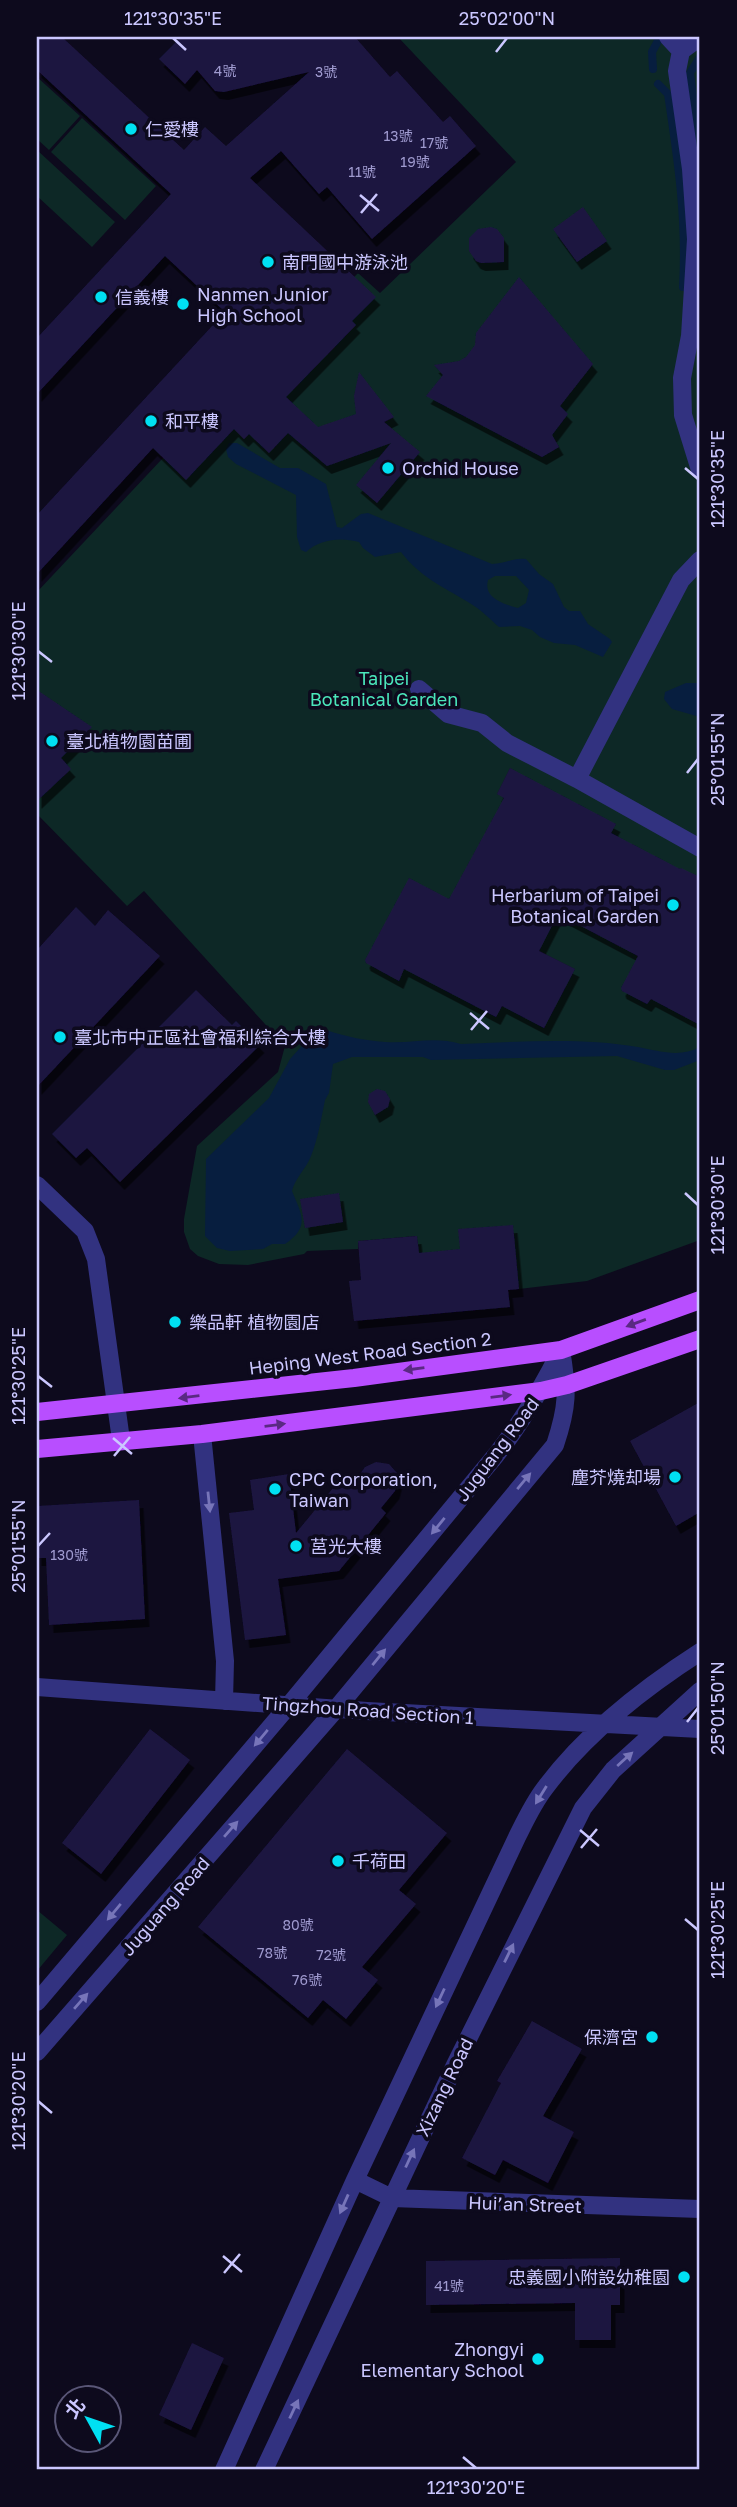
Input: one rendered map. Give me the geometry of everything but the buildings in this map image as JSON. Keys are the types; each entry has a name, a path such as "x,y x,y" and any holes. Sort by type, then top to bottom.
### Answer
{"main road":[{"name":"Heping West Road Section 2","path":"37,1412 354,1378 561,1350 700,1300"},
{"path":"37,1449 202,1434 541,1391 567,1385 700,1339"}],"street":[{"path":"668,37 681,51"},
{"path":"700,40 695,40 681,51 677,71 691,169 696,239 690,335 682,378 683,415 700,470"},
{"path":"577,779 681,580 700,560"},
{"path":"419,689 448,714 482,723 507,743 700,848"},
{"path":"37,1185 85,1231 96,1259 121,1440"},
{"name":"Juguang Road","path":"37,2052 336,1709 555,1445 564,1417 567,1385 561,1350"},
{"name":"Juguang Road","path":"37,2002 290,1704 496,1455 541,1391 561,1350"},
{"path":"202,1434 225,1661 223,1701"},
{"path":"224,2470 355,2180 517,1835 544,1789 602,1725 700,1652"},
{"name":"Tingzhou Road Section 1","path":"37,1687 336,1709 700,1729"},
{"name":"Xizang Road","path":"264,2470 391,2198 512,1947 583,1808 614,1770 700,1691"},
{"name":"Hui’an Street","path":"355,2180 391,2198 700,2209"}],"green space":[{"name":"Taipei Botanical Garden","path":"398,37 700,37 700,1240 587,1281 519,1289 516,1260 420,1269 417,1236 358,1241 358,1249 307,1251 304,1254 248,1265 219,1264 198,1256 190,1249 184,1232 197,1146 278,1072 285,1046 144,891 127,906 37,814 37,592 194,425 300,334 358,273 380,293 516,162"},
{"path":"37,77 80,116 49,150 37,139"},
{"path":"82,118 156,186 125,220 51,152"},
{"path":"37,150 115,222 92,247 37,196"},
{"path":"37,1910 67,1935 37,1971"}],"water":[{"path":"229,443 237,443 280,468 298,468 326,484 337,527 342,528 361,514 368,513 492,564 526,559 539,574 553,584 564,607 569,611 580,611 588,624 612,642 603,657 575,645 554,643 520,626 499,627 477,608 424,574 401,552 375,557 359,542 345,540 331,540 306,552 301,550 297,537 296,495 236,464 228,457 226,449","holes":["495,576 516,576 529,590 526,603 518,608 496,599 487,586 488,580"]},
{"path":"686,683 700,683 700,717 672,709 664,699 665,692"},
{"path":"326,1030 385,1042 432,1040 461,1044 572,1041 677,1053 700,1047 700,1060 674,1070 665,1070 617,1056 431,1060 423,1057 352,1057 333,1064 329,1093 313,1149 292,1191 302,1219 298,1231 285,1244 272,1244 263,1249 230,1251 217,1248 205,1236 206,1159 269,1098 290,1059 300,1048"}],"waterway":[{"path":"653,69 652,52 659,39"},
{"path":"700,57 690,73 700,153"},
{"path":"658,84 668,94 678,166 684,238 683,287"}],"place":[{"name":"仁愛樓","path":"131,129"},
{"name":"南門國中游泳池","path":"268,262"},
{"name":"信義樓","path":"101,297"},
{"name":"Nanmen Junior High School","path":"183,304"},
{"name":"和平樓","path":"151,421"},
{"name":"Orchid House","path":"388,468"},
{"name":"臺北植物園苗圃","path":"52,741"},
{"name":"Herbarium of Taipei Botanical Garden","path":"673,905"},
{"name":"臺北市中正區社會福利綜合大樓","path":"60,1037"},
{"name":"樂品軒 植物園店","path":"175,1322"},
{"name":"塵芥燒却場","path":"675,1477"},
{"name":"CPC Corporation, Taiwan","path":"275,1489"},
{"name":"莒光大樓","path":"296,1546"},
{"name":"千荷田","path":"338,1861"},
{"name":"保濟宮","path":"652,2037"},
{"name":"忠義國小附設幼稚園","path":"684,2277"},
{"name":"Zhongyi Elementary School","path":"538,2359"}]}
